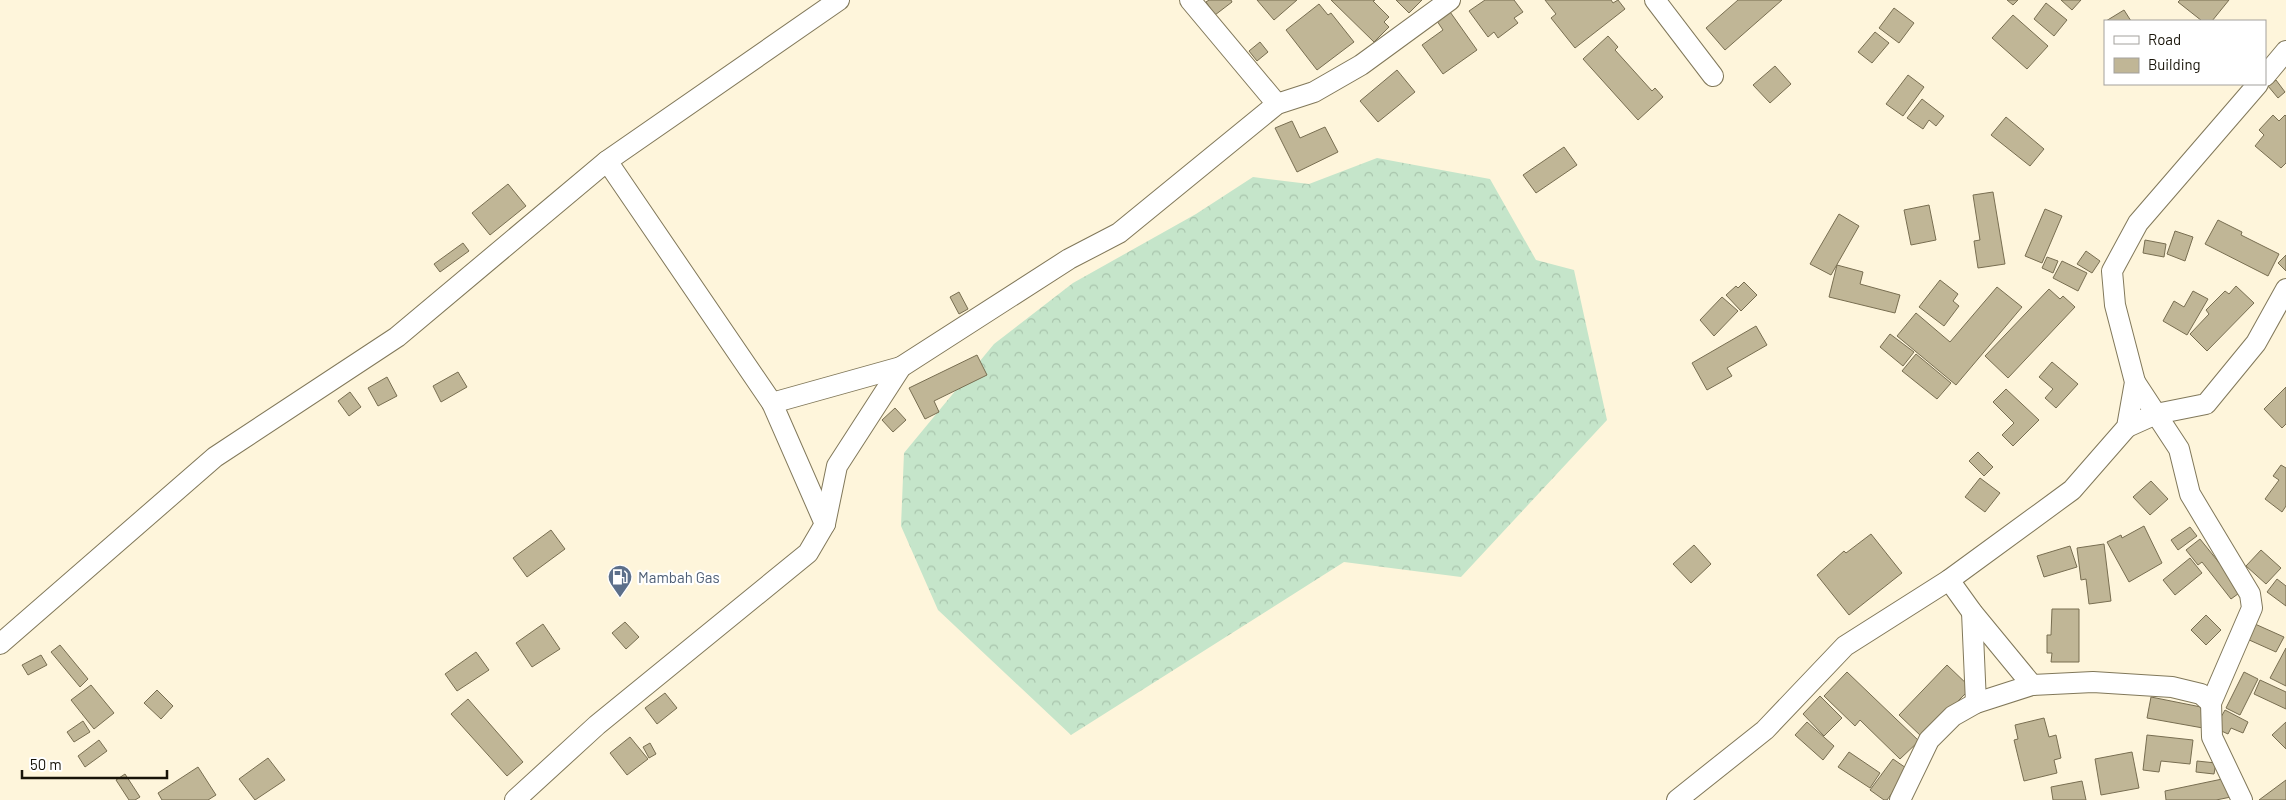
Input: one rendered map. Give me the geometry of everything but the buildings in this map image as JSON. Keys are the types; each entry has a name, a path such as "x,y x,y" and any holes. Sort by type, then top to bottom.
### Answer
{"street":[{"path":"0,644 215,457 398,337 607,161 839,0"},
{"path":"1190,0 1277,104"},
{"path":"772,403 901,367 1069,259 1119,233 1277,104 1314,92 1361,65 1450,0"},
{"path":"1655,0 1713,76"},
{"path":"2266,75 2286,51"},
{"path":"2242,800 2212,737 2211,703 2252,608 2250,594 2190,494 2179,449 2135,382 2115,305 2112,271 2138,223 2257,85"},
{"path":"607,161 772,403 825,524"},
{"path":"1677,800 1765,730 1845,646 1949,580 2072,490 2127,427 2156,414 2206,404 2256,343 2286,289"},
{"path":"515,800 598,725 808,553 825,524 837,466 901,367"},
{"path":"2127,427 2135,382"},
{"path":"1949,580 1972,612 2032,685"},
{"path":"1972,612 1976,703"},
{"path":"1900,800 1928,740 1954,716 1976,703 2032,685 2093,682 2172,687 2201,694 2211,703"}],"green space":[{"path":"1377,158 1490,179 1536,260 1574,270 1607,420 1461,577 1344,562 1071,735 938,610 901,526 904,453 994,344 1073,283 1196,214 1253,177 1309,184"}],"place":[{"name":"Mambah Gas","path":"620,598"}]}
